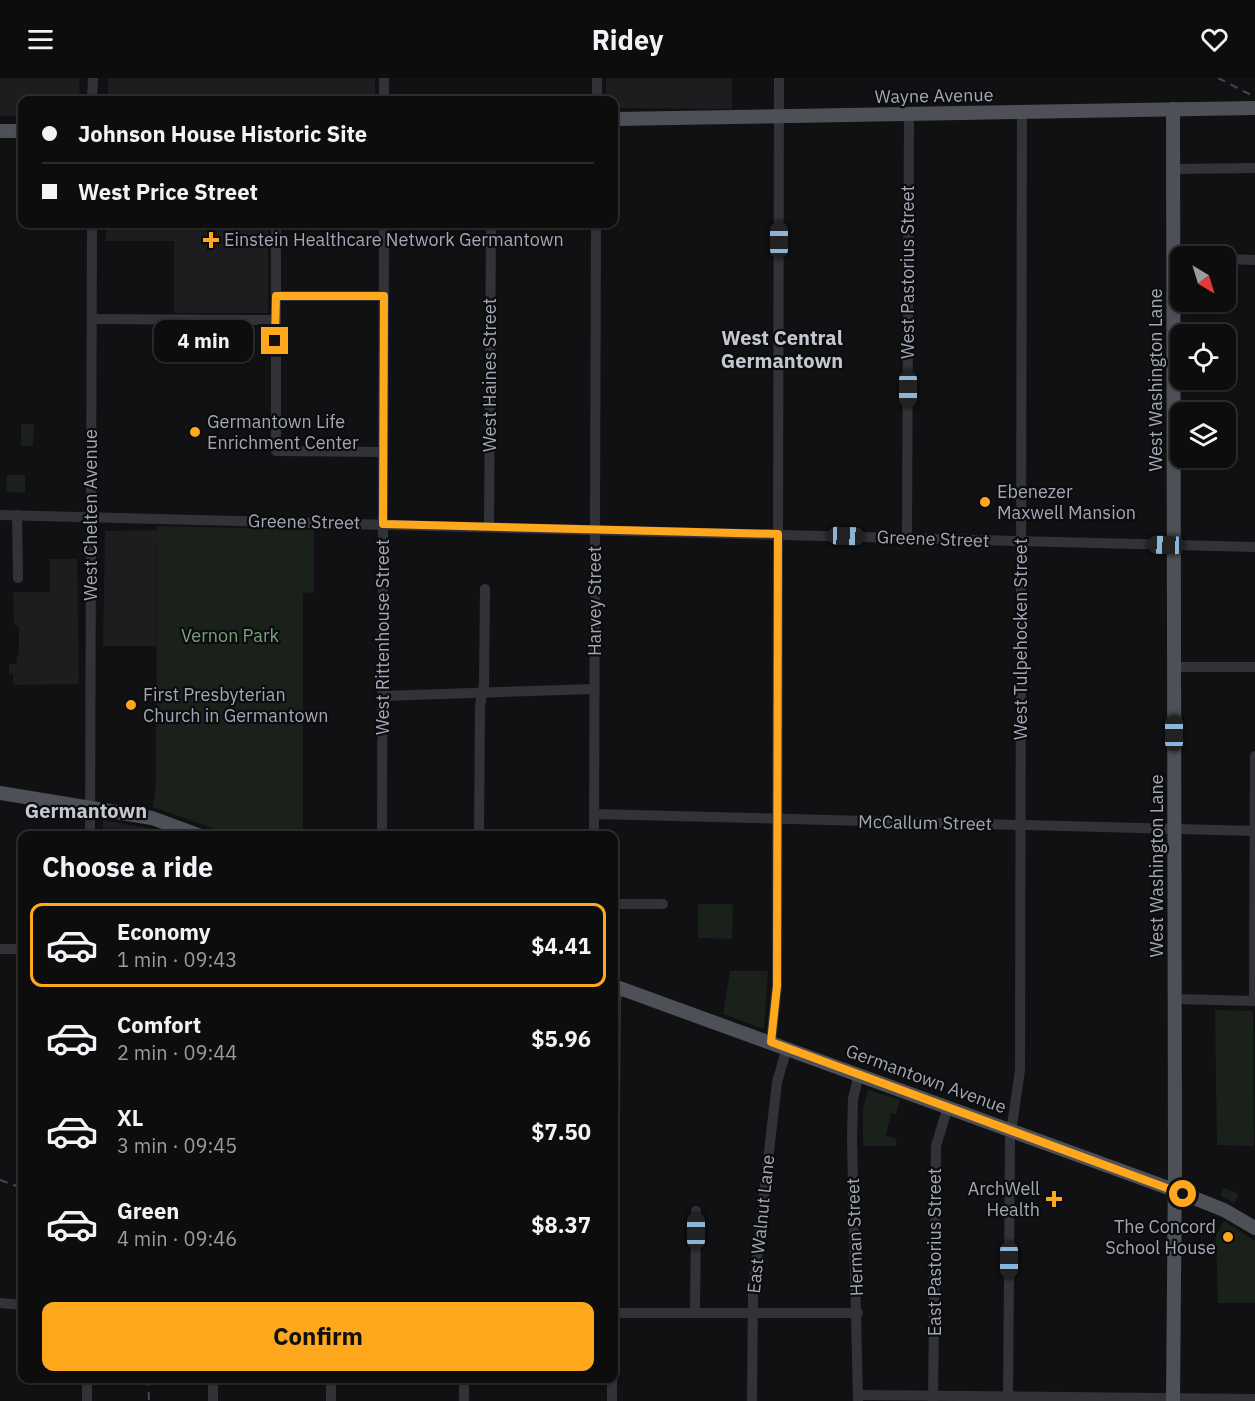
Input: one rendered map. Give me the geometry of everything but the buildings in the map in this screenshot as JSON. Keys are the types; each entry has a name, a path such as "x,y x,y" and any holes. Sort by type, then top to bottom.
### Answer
{"main road":[{"name":"Wayne Avenue","path":"618,119 1255,108"},
{"name":"West Washington Lane","path":"1173,109 1176,246"},
{"path":"0,131 18,131"},
{"name":"West Washington Lane","path":"1173,1400 1176,312"},
{"path":"0,793 152,818 187,831"},
{"name":"Germantown Avenue","path":"618,988 1174,1190 1224,1210 1255,1228"}],"street":[{"path":"92,96 93,78"},
{"path":"384,78 384,96"},
{"path":"597,78 597,96"},
{"path":"771,1042 777,996 779,78"},
{"name":"West Tulpehocken Street","path":"1008,1399 1010,1129 1020,1070 1022,112"},
{"name":"West Pastorius Street","path":"907,538 909,114"},
{"path":"1173,169 1255,168"},
{"name":"West Chelten Avenue","path":"90,831 92,228"},
{"path":"276,228 276,451 383,452"},
{"name":"West Rittenhouse Street","path":"382,831 384,228"},
{"name":"West Haines Street","path":"489,526 491,228"},
{"name":"Harvey Street","path":"594,831 596,228"},
{"path":"1236,259 1255,260"},
{"path":"276,296 384,296"},
{"path":"92,319 276,320"},
{"name":"Greene Street","path":"0,515 1255,547"},
{"path":"17,515 18,578"},
{"path":"479,831 480,705 485,589"},
{"path":"1174,667 1255,667"},
{"path":"382,696 594,689"},
{"path":"1175,999 1254,1001 1255,756"},
{"name":"McCallum Street","path":"594,814 1254,831"},
{"path":"618,904 663,904"},
{"path":"0,949 18,949"},
{"name":"East Walnut Lane","path":"752,1401 752,1313 775,1097 787,1048"},
{"name":"Herman Street","path":"858,1398 858,1313 852,1139 853,1100 859,1074"},
{"name":"East Pastorius Street","path":"933,1398 936,1146 948,1106"},
{"path":"695,1313 696,1211"},
{"path":"0,1303 18,1305"},
{"path":"618,1313 858,1313"},
{"path":"87,1383 87,1401"},
{"path":"213,1383 213,1401"},
{"path":"331,1383 331,1401"},
{"path":"464,1383 464,1401"},
{"path":"612,1383 612,1401"},
{"path":"858,1398 1255,1399"}],"shaded area":[{"path":"0,78 79,78 80,96 18,96 18,116 0,116"},
{"path":"108,78 375,78 375,96 108,96"},
{"path":"606,78 732,78 732,109 618,108 618,96 605,96"},
{"path":"106,228 268,228 268,313 174,313 174,241 106,241"},
{"path":"157,530 156,646 103,646 105,531"},
{"path":"50,559 77,559 79,684 13,685 13,674 9,674 9,664 17,664 19,625 14,625 13,592 50,592"},
{"path":"103,820 161,831 103,831"}],"green space":[{"path":"21,424 34,424 33,446 21,446"},
{"path":"7,475 25,475 25,493 6,492"},
{"name":"Vernon Park","path":"157,526 314,530 314,592 303,593 303,831 221,831 153,807 156,784"},
{"path":"698,904 733,904 732,939 698,938"},
{"path":"730,971 768,971 764,1029 723,1014"},
{"path":"1215,1010 1253,1011 1254,1146 1217,1145"},
{"path":"868,1090 900,1100 896,1114 891,1113 886,1136 897,1139 895,1146 863,1146 863,1110"},
{"path":"1224,1188 1239,1194 1234,1203 1220,1195"},
{"path":"1224,1221 1255,1241 1255,1303 1218,1303 1216,1236"}],"railway":[{"path":"1218,78 1255,97"},
{"path":"0,1180 18,1187"},
{"path":"148,1383 149,1401"}],"place":[{"name":"Einstein Healthcare Network Germantown","path":"211,240"},
{"name":"Germantown Life Enrichment Center","path":"195,432"},
{"name":"Ebenezer Maxwell Mansion","path":"985,502"},
{"name":"First Presbyterian Church in Germantown","path":"131,705"},
{"name":"ArchWell Health","path":"1054,1199"},
{"name":"The Concord School House","path":"1228,1237"}],"district":[{"name":"West Central Germantown","path":"782,350"},
{"name":"Germantown","path":"86,811"}],"route":[{"path":"275,341 276,296 384,296 383,524 778,534 777,986 771,1042 1183,1194"}]}
